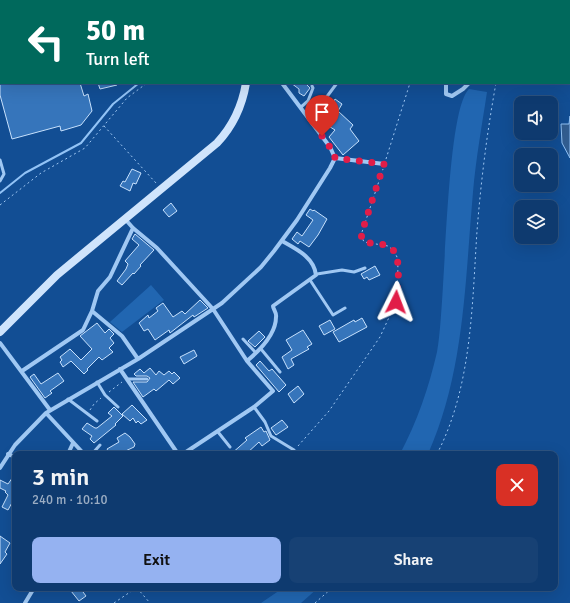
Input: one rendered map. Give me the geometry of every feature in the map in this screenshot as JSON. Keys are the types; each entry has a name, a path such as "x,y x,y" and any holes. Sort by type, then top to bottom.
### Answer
{"street":[{"path":"0,332 57,275 226,134 240,109 246,84"},
{"path":"283,84 330,147 335,158"},
{"path":"446,84 446,94 452,96 463,89 467,84"},
{"path":"335,158 384,164"},
{"path":"0,468 8,454 46,413 138,359 213,309 261,267 282,241 335,158"},
{"path":"125,219 133,228 157,248 213,309 247,361 273,391 254,407 188,451"},
{"path":"22,371 83,330 92,311 98,291 110,277 133,228"},
{"path":"247,361 260,349 270,334 277,316 273,306 317,274 305,255 282,241"},
{"path":"92,311 122,336 138,359"},
{"path":"0,343 50,410"},
{"path":"120,369 176,451"},
{"path":"46,413 81,451"},
{"path":"69,451 73,443"},
{"path":"8,454 12,456"},
{"path":"25,603 32,591"}],"lane":[{"path":"306,113 317,110 336,84"},
{"path":"301,107 308,101 313,88 312,86"},
{"path":"0,160 4,174 0,181"},
{"path":"317,274 342,270 354,272 364,268"},
{"path":"310,280 333,315 345,308"},
{"path":"243,339 256,353"},
{"path":"260,349 280,372"},
{"path":"127,379 147,379"},
{"path":"97,382 105,395 118,407"},
{"path":"68,399 97,421"},
{"path":"254,407 265,422 271,436 294,450"},
{"path":"218,432 230,447"},
{"path":"95,451 100,445"}],"path":[{"path":"0,205 41,173 85,148 127,98 146,84"},
{"path":"294,450 329,411 380,337 396,302 398,268 397,257 394,251 388,246 364,242 361,235 410,84"},
{"path":"438,451 455,411 467,357 485,155 496,84"},
{"path":"104,126 161,189"},
{"path":"114,603 132,591"},
{"path":"139,591 150,603"},
{"path":"315,603 329,591"}],"shaded area":[{"path":"469,89 487,92 474,179 465,292 456,358 450,390 440,423 429,451 401,451 422,404 437,352 440,329 451,170 455,133 461,105"},
{"path":"570,116 570,158 562,143 561,124 569,124"},
{"path":"151,285 164,300 122,332 110,322"},
{"path":"279,591 315,591 301,603 261,603"}],"building":[{"path":"0,84 80,84 84,96 88,94 92,111 81,125 61,131 60,126 12,139 0,95"},
{"path":"98,84 117,84 117,85 100,89"},
{"path":"292,84 306,84 310,88 304,96 299,93 299,89"},
{"path":"335,99 342,104 338,111 353,125 350,129 359,141 343,155 329,137 335,130 322,122"},
{"path":"132,169 141,173 136,184 133,183 130,191 120,186 123,181 125,182"},
{"path":"171,203 177,211 169,217 163,210"},
{"path":"310,209 327,219 309,247 300,241 298,244 292,239 297,232 302,236 313,220 306,215"},
{"path":"135,234 154,250 134,274 133,273 122,285 117,281 128,264 125,261 139,245 132,239"},
{"path":"375,266 380,275 369,280 367,277 364,279 361,274"},
{"path":"200,300 208,308 194,317 193,315 170,333 169,330 155,340 148,329 144,331 139,323 148,315 149,318 158,311 156,308 163,303 173,317 182,311 185,314"},
{"path":"362,318 367,327 339,342 333,332 354,320 355,322"},
{"path":"330,320 335,329 324,335 319,326"},
{"path":"97,323 105,333 109,329 114,334 110,338 114,343 109,348 113,352 102,360 99,357 84,374 71,361 63,367 60,362 62,360 60,357 70,349 81,360 92,349 80,336"},
{"path":"303,330 312,344 307,347 309,349 291,359 294,365 288,369 282,357 292,350 286,340"},
{"path":"259,331 265,337 255,347 248,341"},
{"path":"194,350 197,356 184,364 180,357"},
{"path":"260,361 269,371 272,369 286,385 279,392 256,365"},
{"path":"150,368 156,375 159,371 164,375 169,371 172,374 174,372 180,378 173,384 169,380 156,391 154,389 143,397 133,382 147,382 150,378 147,376 136,376 134,374 140,369 144,373"},
{"path":"58,373 64,381 50,391 52,393 45,398 30,377 34,374 41,384"},
{"path":"298,386 304,394 294,403 288,394"},
{"path":"132,405 147,420 141,424 138,421 136,423 133,418 130,421 122,414"},
{"path":"114,407 123,416 115,424 116,425 94,443 90,439 92,436 82,429 87,423 97,428 112,416 108,413"},
{"path":"282,420 288,427 276,435 271,428"},
{"path":"261,427 264,432 266,431 270,440 262,446 259,442 249,451 234,451 247,440 245,438"},
{"path":"125,433 135,444 134,447 125,451 108,451 107,449 119,442 117,438"},
{"path":"12,478 12,503 8,510 2,507 8,495 5,492 6,491 0,488 0,480 8,484"},
{"path":"0,536 10,543 5,552 7,554 0,564"},
{"path":"71,591 84,591 83,592 86,596 79,601"}],"waterway":[{"path":"0,193 25,173 81,143 113,104 138,84"}],"route":[{"path":"322,136 334,153 335,158 384,164 361,238 364,242 388,246 394,251 397,257 398,268 396,302"}]}
